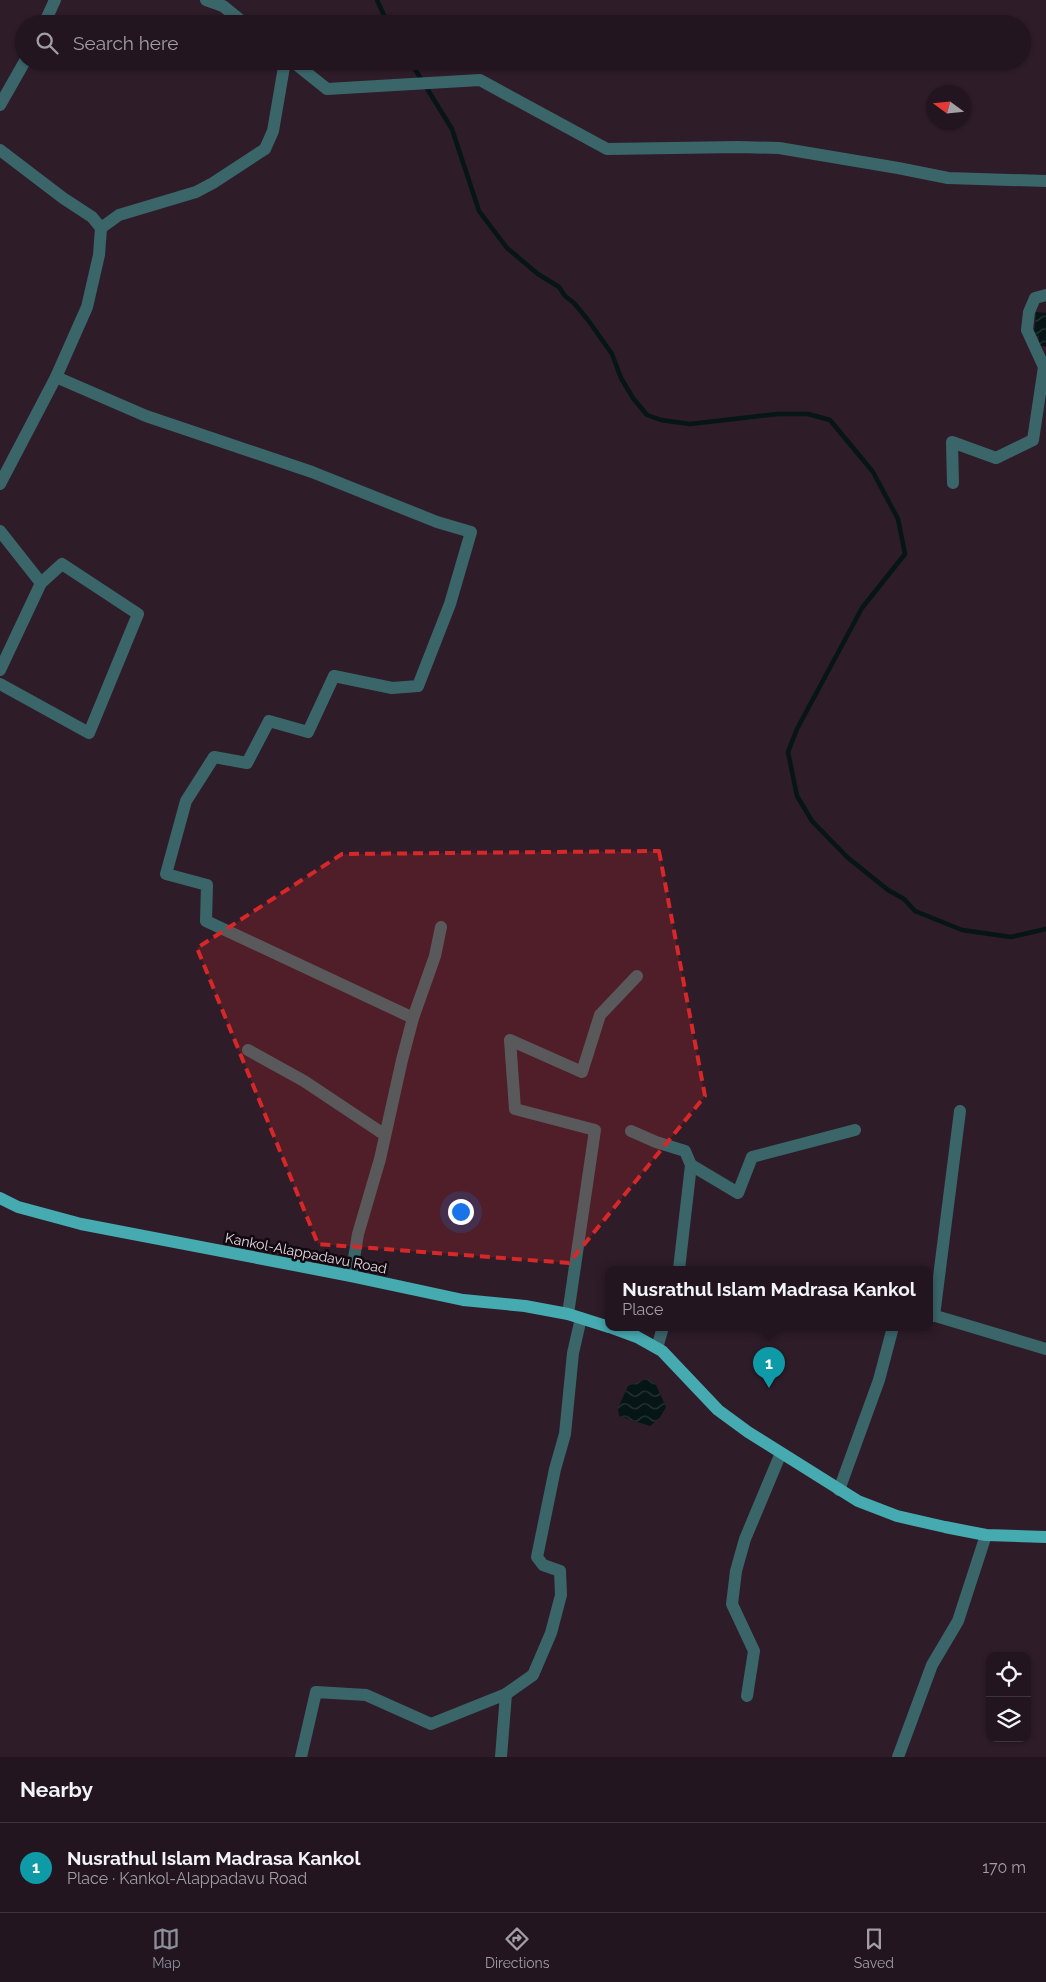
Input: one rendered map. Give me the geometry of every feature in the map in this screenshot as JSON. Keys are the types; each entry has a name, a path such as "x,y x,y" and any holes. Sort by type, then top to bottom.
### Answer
{"main road":[{"name":"Kankol-Alappadavu Road","path":"1,1200 18,1207 81,1224 351,1276 463,1300 524,1306 568,1314 605,1326"},
{"name":"Kankol-Alappadavu Road","path":"620,1331 637,1337 662,1351 718,1410 781,1453 858,1501 897,1516 986,1535 1046,1537"}],"street":[{"path":"48,15 55,0"},
{"path":"206,0 223,6 234,15"},
{"path":"0,105 20,70"},
{"path":"101,228 119,216 196,192 265,149 273,131 283,70"},
{"path":"303,70 327,89 480,80 607,150 779,148 948,178 1046,181"},
{"path":"0,150 63,198 92,217 101,228 99,255 87,307 56,377 0,484"},
{"path":"953,483 952,442 996,458 1033,440 1044,367 1027,330 1029,312 1035,298 1046,295"},
{"path":"56,377 146,416 312,472 438,522 471,532 450,604 418,686 392,688 334,676 308,732 269,721 247,763 214,757 186,801 166,874 207,885 206,921 413,1018"},
{"path":"0,531 42,583"},
{"path":"0,670 42,583 62,564 138,614 89,732 0,684"},
{"path":"351,1276 358,1234 385,1135 402,1060 413,1018 435,956 441,926"},
{"path":"568,1314 595,1130 515,1109 510,1040 582,1072 600,1015 637,976"},
{"path":"248,1050 304,1081 385,1135"},
{"path":"933,1308 960,1111"},
{"path":"631,1130 656,1142 685,1151 691,1165 679,1266"},
{"path":"691,1165 738,1193 752,1157 855,1130"},
{"path":"933,1315 1046,1348"},
{"path":"302,1757 316,1692 366,1695 431,1724 506,1694 533,1675 551,1634 561,1594 560,1571 544,1565 537,1558 555,1469 565,1434 574,1352 581,1318"},
{"path":"657,1348 662,1331"},
{"path":"839,1490 879,1380 892,1331"},
{"path":"747,1696 754,1651 732,1604 736,1571 745,1539 781,1453"},
{"path":"898,1757 932,1666 958,1621 986,1535"},
{"path":"501,1757 506,1694"}],"highlighted area":[{"path":"659,851 705,1096 569,1263 318,1244 197,948 342,854"}],"water":[{"path":"1036,312 1046,313 1046,346 1038,346 1039,336 1034,335"},
{"path":"646,1379 655,1383 666,1407 659,1419 650,1426 619,1416 618,1408 628,1386"}],"waterway":[{"path":"377,0 384,15"},
{"path":"416,70 452,129 479,211 507,248 538,274 559,287 565,296 574,303 612,354 621,378 633,398 647,415 661,420 690,424 778,414 808,414 830,420 873,472 898,519 905,554 862,608 797,729 788,752 797,796 812,821 847,857 888,890 904,899 915,911 962,930 1011,937 1046,929"}],"place":[{"name":"Nusrathul Islam Madrasa Kankol","path":"769,1388"}]}
